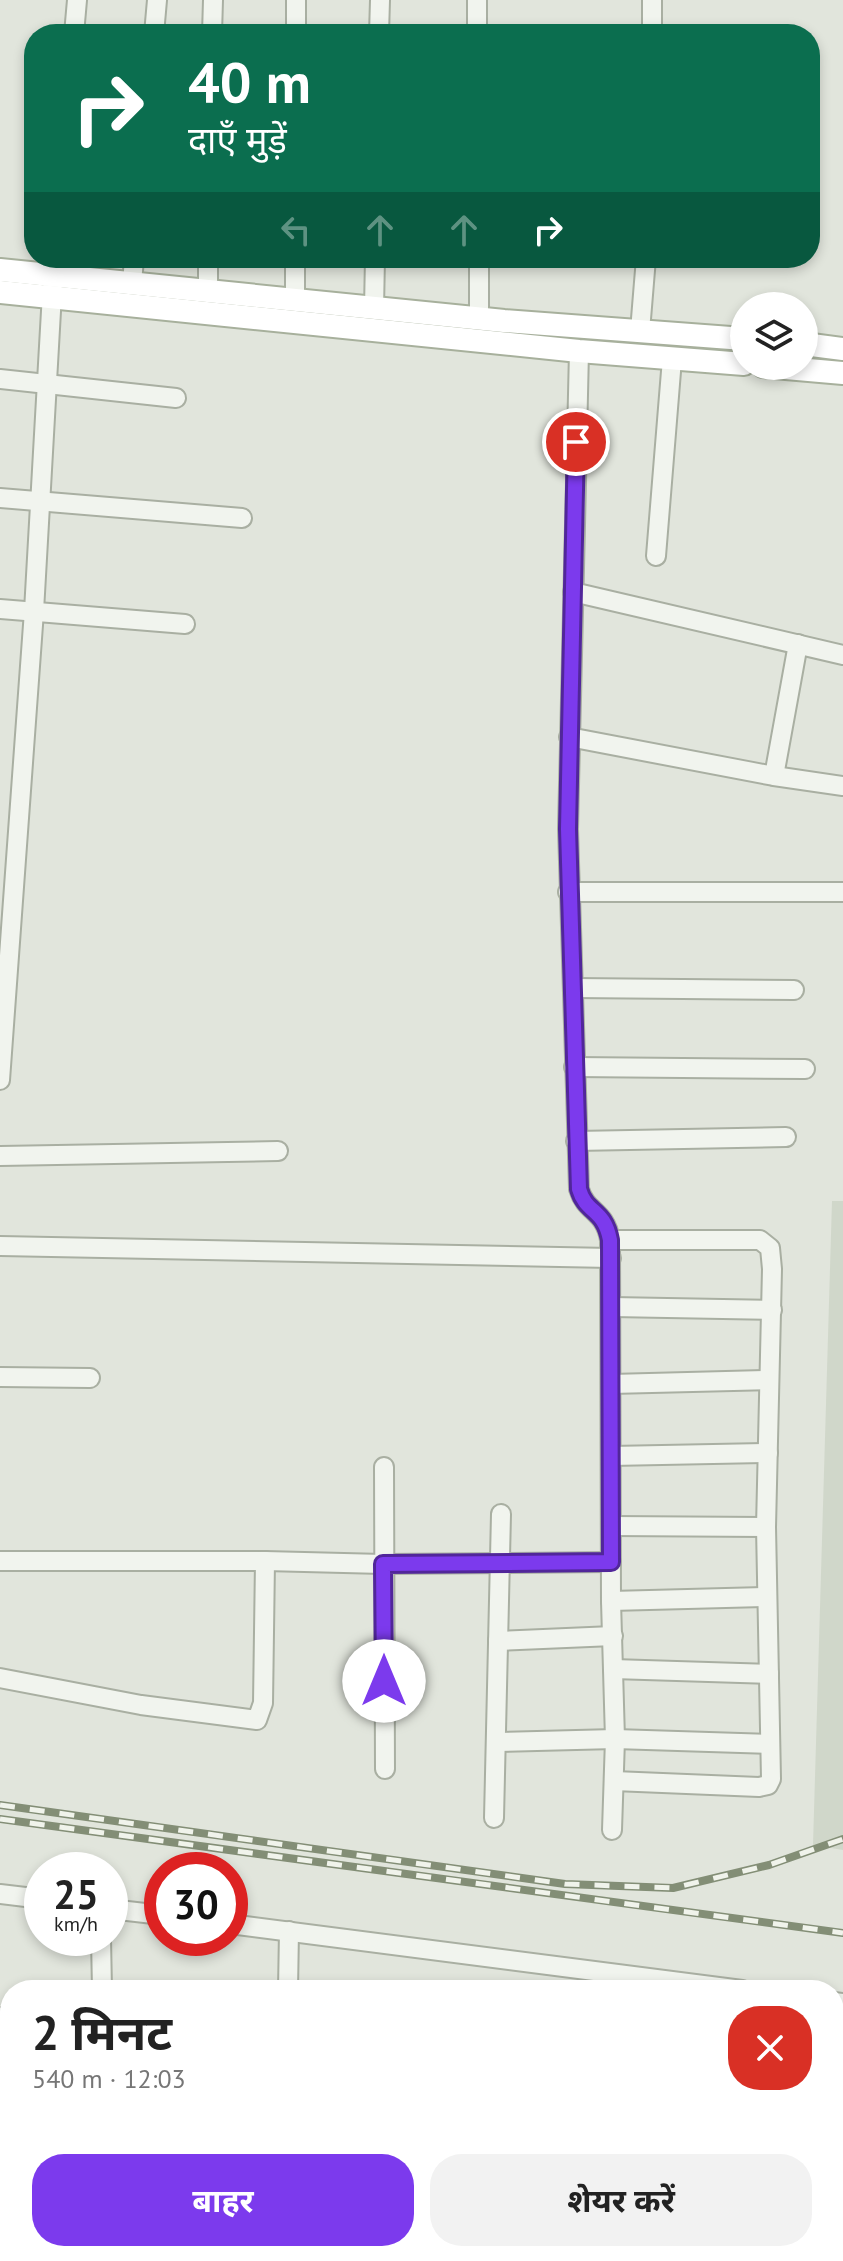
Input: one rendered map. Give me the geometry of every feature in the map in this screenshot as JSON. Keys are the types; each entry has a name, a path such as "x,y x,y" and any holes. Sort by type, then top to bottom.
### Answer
{"main road":[{"path":"0,270 579,351 730,363"},
{"path":"0,292 52,277 479,319 730,338"},
{"path":"818,346 843,349"},
{"path":"818,371 843,373"}],"street":[{"path":"75,24 77,0"},
{"path":"155,24 157,0"},
{"path":"212,24 213,0"},
{"path":"296,0 296,24"},
{"path":"379,24 380,0"},
{"path":"477,0 477,24"},
{"path":"652,0 652,24"},
{"path":"132,284 133,268"},
{"path":"208,268 208,291"},
{"path":"295,268 295,300"},
{"path":"374,308 375,268"},
{"path":"479,268 479,319"},
{"path":"640,331 645,268"},
{"path":"0,1080 7,877 34,611 52,277"},
{"path":"579,351 568,892 574,988 576,1141 581,1196 603,1218 610,1249 611,1601 615,1739 612,1830"},
{"path":"656,556 672,359"},
{"path":"0,379 176,398"},
{"path":"0,498 242,518"},
{"path":"573,592 843,655"},
{"path":"0,609 185,624"},
{"path":"774,776 798,644"},
{"path":"569,737 843,786"},
{"path":"568,892 843,892"},
{"path":"574,988 794,990"},
{"path":"574,1067 805,1069"},
{"path":"576,1141 786,1137"},
{"path":"0,1156 278,1151"},
{"path":"0,1246 610,1249 763,1240 770,1248 772,1258 766,1527 771,1779 765,1786 614,1781"},
{"path":"612,1307 772,1310"},
{"path":"0,1377 90,1378"},
{"path":"611,1384 769,1380"},
{"path":"611,1456 768,1453"},
{"path":"384,1467 385,1769"},
{"path":"494,1818 501,1514"},
{"path":"611,1526 766,1527"},
{"path":"0,1561 611,1562"},
{"path":"0,1678 141,1705 257,1720 263,1703 265,1561"},
{"path":"611,1601 766,1597"},
{"path":"498,1641 613,1636"},
{"path":"613,1669 769,1674"},
{"path":"496,1742 615,1739 770,1744"},
{"path":"0,1894 24,1897"},
{"path":"248,1926 603,1980"},
{"path":"288,1980 289,1931"},
{"path":"101,1956 102,1980"}],"shaded area":[{"path":"832,1201 843,1201 843,1850 813,1845"}],"railway":[{"path":"0,1805 565,1884 673,1888 769,1865 843,1839"},
{"path":"0,1819 843,1933"}],"route":[{"path":"384,1681 383,1564 611,1562 610,1240 603,1218 583,1201 579,1189 574,988 568,892 576,442"}]}
